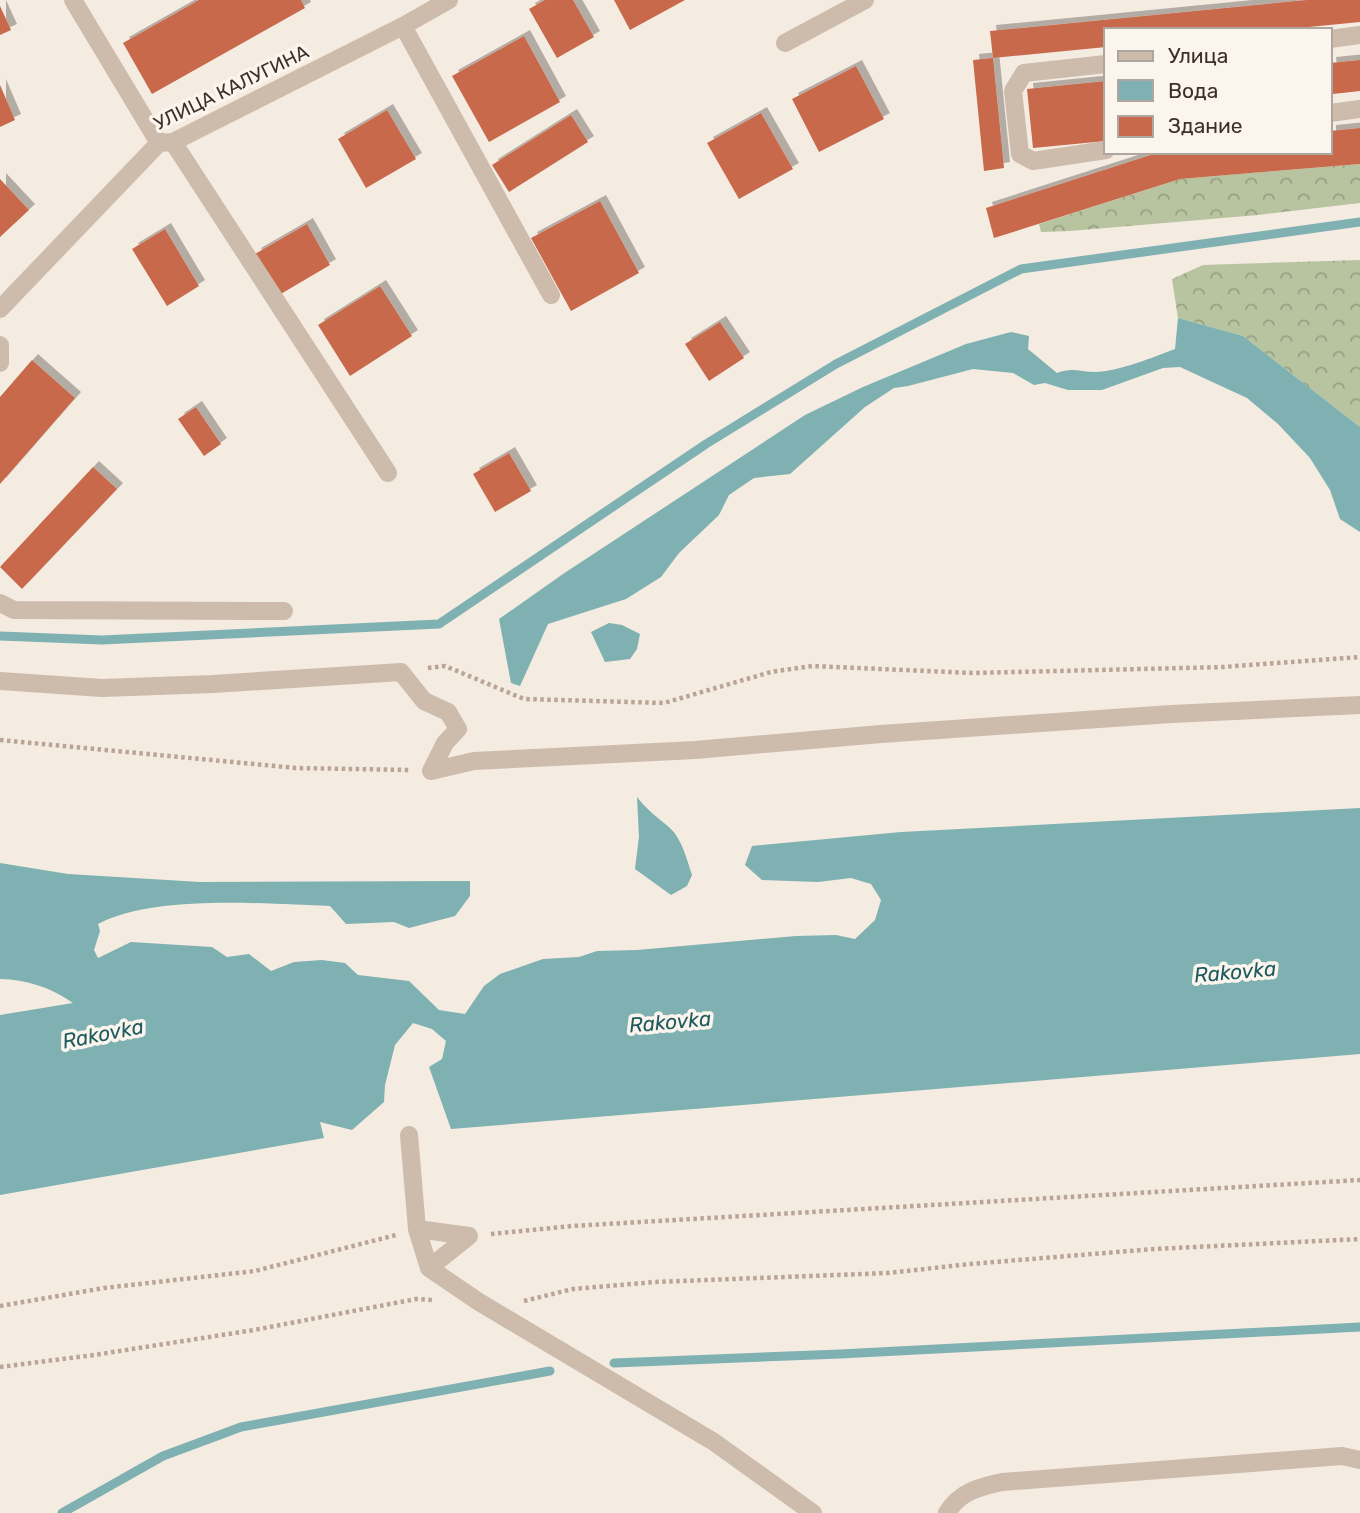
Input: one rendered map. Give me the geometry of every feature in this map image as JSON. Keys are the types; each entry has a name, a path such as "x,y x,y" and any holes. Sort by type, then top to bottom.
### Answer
{"street":[{"path":"73,0 388,473"},
{"name":"УЛИЦА КАЛУГИНА","path":"0,309 166,142 403,26 449,0"},
{"path":"785,43 865,0"},
{"path":"403,26 551,295"},
{"path":"1332,38 1360,35"},
{"path":"1104,64 1024,73 1013,91 1020,154 1033,161 1104,150"},
{"path":"1332,113 1360,109"},
{"path":"0,345 0,363"},
{"path":"0,603 14,610 284,611"},
{"path":"0,681 102,688 401,672 424,701 448,712 458,729 445,743 430,771"},
{"path":"430,771 474,761 682,751 1130,717 1360,705"},
{"path":"409,1135 418,1229 429,1268 479,1302 714,1442 813,1513"},
{"path":"418,1229 469,1236"},
{"path":"429,1268 469,1236"},
{"path":"947,1513 952,1504 975,1488 1002,1482 1342,1456 1360,1460"}],"path":[{"path":"401,672 445,666 524,699 664,703 771,672 812,666 987,673 1223,667 1360,656"},
{"path":"0,740 296,768 430,771"},
{"path":"469,1236 572,1226 1360,1180"},
{"path":"0,1306 104,1288 255,1271 418,1229"},
{"path":"519,1303 573,1289 655,1282 888,1273 1154,1249 1360,1239"},
{"path":"0,1367 94,1356 242,1332 416,1298 440,1300"}],"green space":[{"path":"1360,164 1360,203 1258,215 1070,231 1041,232 1039,224 1180,179"},
{"path":"1360,260 1360,427 1243,336 1178,318 1172,279 1203,265"}],"water":[{"path":"1178,318 1243,336 1360,427 1360,532 1340,519 1330,490 1310,458 1278,424 1247,398 1180,367 1163,368 1102,390 1068,390 1045,383 1034,385 1013,373 973,369 894,388 865,407 790,474 754,478 729,495 719,515 679,553 661,577 626,599 548,624 520,686 511,683 499,619 805,415 863,387 966,344 1011,332 1029,336 1028,349 1057,373 1072,370 1104,371 1124,367 1175,349"},
{"path":"609,623 622,625 640,634 637,649 630,659 605,662 591,632"},
{"path":"637,797 670,828 686,856 692,875 687,886 671,895 635,869 639,837"},
{"name":"Rakovka","path":"1360,808 1360,1054 451,1129 429,1067 442,1059 446,1041 432,1029 413,1023 395,1045 385,1085 384,1102 352,1130 320,1122 324,1138 0,1195 0,1015 73,1003 38,985 0,979 0,863 68,874 200,882 470,881 470,896 455,916 409,928 394,922 346,924 330,906 243,903 179,905 149,908 98,924 100,931 94,950 98,958 131,942 212,947 227,957 249,954 271,971 294,962 322,960 345,963 358,975 409,981 439,1010 465,1014 484,986 500,974 543,959 579,957 597,951 796,936 836,935 855,939 875,920 881,900 871,884 851,878 818,882 762,880 745,865 752,846 901,832"}],"building":[{"path":"199,0 301,0 305,8 152,94 123,43"},
{"path":"545,0 573,0 594,37 557,58 529,9"},
{"path":"614,0 685,0 630,30"},
{"path":"1307,0 1360,0 1360,22 1298,28 1104,28 1104,47 993,58 990,31"},
{"path":"0,6 11,30 0,35"},
{"path":"524,36 560,102 489,142 452,76"},
{"path":"993,58 1004,168 984,171 973,60"},
{"path":"1360,60 1360,91 1333,94 1332,63"},
{"path":"856,66 884,119 819,152 792,99"},
{"path":"1104,81 1104,141 1033,148 1027,89"},
{"path":"0,85 15,120 0,127"},
{"path":"387,110 416,159 366,188 338,139"},
{"path":"761,113 793,169 739,199 707,143"},
{"path":"571,115 588,142 509,192 492,165"},
{"path":"1360,128 1360,164 1180,179 994,238 986,208 1154,154 1332,154 1332,131"},
{"path":"0,179 29,210 0,237"},
{"path":"600,201 639,273 571,311 531,238"},
{"path":"307,224 330,265 279,295 255,254"},
{"path":"165,229 199,286 167,306 132,249"},
{"path":"380,286 412,336 350,376 318,325"},
{"path":"720,322 744,358 709,381 685,344"},
{"path":"32,360 75,398 0,484 0,397"},
{"path":"196,407 221,444 204,456 178,419"},
{"path":"509,453 531,491 495,512 473,474"},
{"path":"93,467 117,489 22,589 0,567"}],"waterway":[{"path":"0,636 102,640 439,624 706,444 836,364 1021,269 1360,222"},
{"path":"614,1363 1360,1327"},
{"path":"62,1513 163,1456 241,1427 550,1371"}]}
